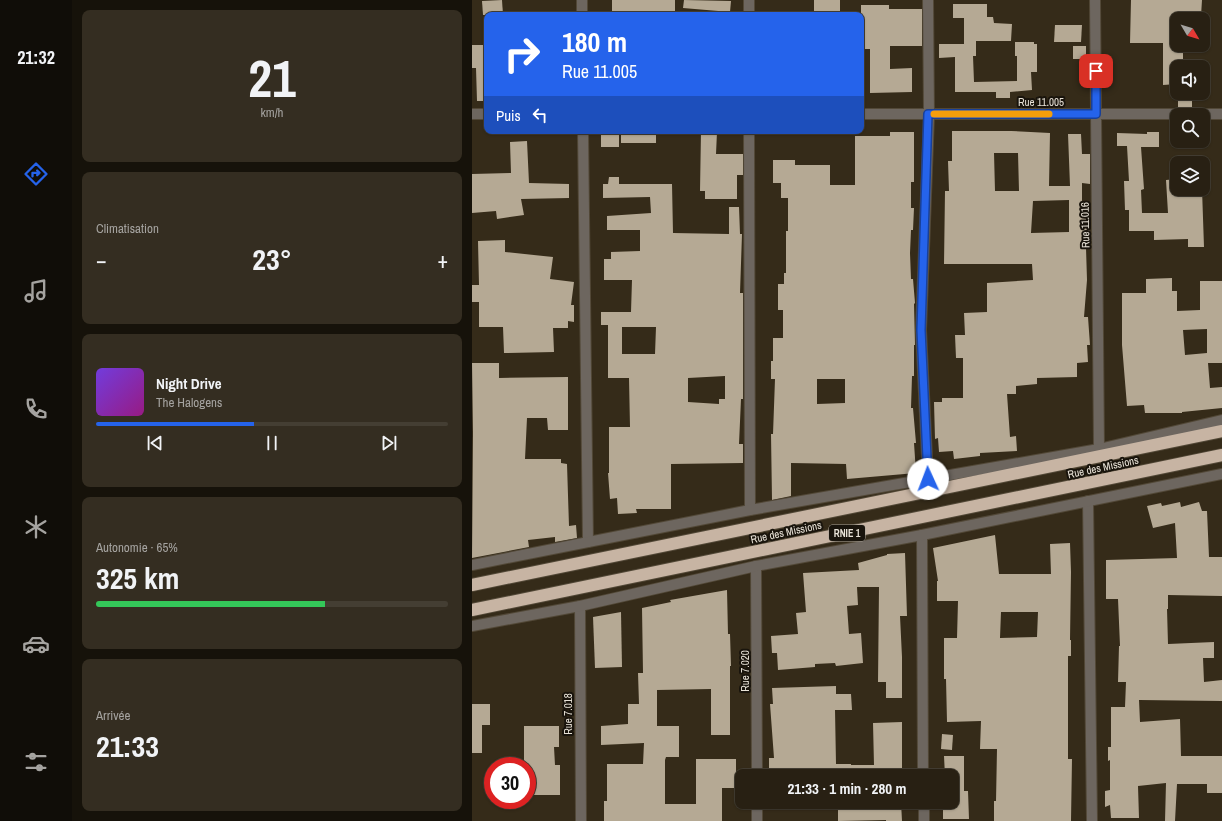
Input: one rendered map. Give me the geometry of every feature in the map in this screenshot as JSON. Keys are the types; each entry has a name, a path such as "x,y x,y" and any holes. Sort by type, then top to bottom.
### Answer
{"highway":[{"name":"Rue des Missions","path":"472,585 1222,431"},
{"name":"Rue des Missions","path":"472,610 1222,455"}],"street":[{"path":"582,0 582,12"},
{"path":"749,0 749,12"},
{"path":"928,0 928,114 921,330 928,479"},
{"name":"Rue 11.016","path":"1095,0 1099,449"},
{"path":"472,114 484,114"},
{"name":"Rue 11.005","path":"864,114 1222,114"},
{"path":"583,134 588,542"},
{"path":"749,134 750,510"},
{"path":"472,565 750,510 1099,449 1222,420"},
{"path":"472,626 580,606 756,566 922,535 1088,500 1222,474"},
{"path":"1088,500 1092,821"},
{"path":"922,535 924,769"},
{"name":"Rue 7.020","path":"756,566 757,769"},
{"name":"Rue 7.018","path":"580,606 581,821"},
{"path":"757,809 757,821"},
{"path":"924,809 924,821"}],"building":[{"path":"502,0 503,12 484,12 483,15 482,1"},
{"path":"612,0 675,0 675,12 612,12"},
{"path":"684,0 731,1 730,12 683,8"},
{"path":"814,0 840,0 840,12 814,12"},
{"path":"1131,0 1202,0 1201,12 1170,12 1170,52 1183,52 1183,60 1170,60 1170,84 1163,85 1163,43 1130,43"},
{"path":"953,4 987,4 987,17 993,17 994,23 1012,24 1011,41 976,41 976,56 973,56 974,82 1017,81 1017,56 1015,56 1015,42 1034,42 1034,44 1037,44 1037,72 1031,72 1032,90 1010,92 1010,98 996,98 996,92 955,92 955,57 939,58 939,44 964,44 964,18 953,18"},
{"path":"861,5 889,5 889,9 922,9 922,46 890,46 890,69 912,68 912,92 870,93 870,49 864,49 864,12 861,12"},
{"path":"1055,25 1082,25 1081,42 1054,42"},
{"path":"472,45 484,45 484,101 477,101 476,68 472,68"},
{"path":"1073,46 1086,46 1086,59 1073,59"},
{"path":"1178,100 1192,100 1192,108 1178,108"},
{"path":"952,131 1011,131 1050,133 1049,186 1070,186 1068,134 1081,134 1082,154 1090,154 1090,184 1082,183 1082,207 1090,207 1088,248 1086,248 1087,280 1084,317 1088,317 1090,345 1087,345 1088,362 1077,363 1077,377 1037,378 1037,384 1016,386 1016,394 1007,394 1010,437 1016,436 1017,451 980,453 980,456 954,459 953,451 939,452 938,438 935,439 934,402 942,402 942,398 963,398 963,358 956,358 955,335 965,335 964,313 987,312 987,283 1033,280 1032,264 944,264 945,191 949,191 948,161 952,161","holes":["994,153 1018,153 1019,191 995,191","1069,200 1069,232 1031,233 1033,201"]},
{"path":"890,132 914,132 914,182 911,182 911,208 914,208 910,253 911,279 913,279 915,303 914,376 912,376 911,408 913,408 916,443 914,443 916,473 847,479 846,464 791,463 791,496 772,500 771,434 773,434 775,379 771,379 771,361 773,361 773,338 783,338 783,310 778,310 778,284 784,284 784,273 786,273 786,231 788,231 788,198 781,198 781,183 773,183 773,160 795,160 795,165 830,165 830,185 855,185 855,136 890,136","holes":["817,379 845,379 845,403 817,404"]},
{"path":"1147,132 1159,132 1159,147 1141,147 1144,189 1141,190 1142,213 1168,213 1166,180 1170,180 1170,196 1202,196 1204,247 1188,247 1188,239 1154,240 1154,231 1129,231 1129,210 1125,210 1124,181 1129,181 1127,146 1117,146 1117,133 1147,134"},
{"path":"601,134 619,134 619,147 601,147"},
{"path":"621,134 656,134 656,143 621,143"},
{"path":"701,134 717,134 716,154 743,154 743,175 737,175 737,199 705,199 705,191 700,191"},
{"path":"527,141 529,183 569,184 569,198 521,199 524,215 497,219 496,211 472,213 472,174 511,173 510,142"},
{"path":"609,177 619,177 619,184 672,184 673,233 729,234 729,207 739,207 740,234 742,234 740,293 743,293 743,399 741,399 739,444 743,444 743,463 671,464 671,509 636,509 637,513 618,514 617,498 610,499 608,473 609,427 630,427 629,378 608,378 608,325 601,325 601,312 631,312 632,280 604,280 604,259 611,259 611,252 640,251 640,230 607,230 607,216 651,213 650,197 603,198 603,184 608,184","holes":["622,327 656,327 655,354 622,354","725,376 725,399 719,399 719,404 688,402 688,378"]},
{"path":"505,240 505,252 553,257 550,279 574,282 571,305 574,305 574,322 568,321 568,328 553,328 554,352 504,353 503,327 479,327 479,302 472,302 472,285 479,285 478,241"},
{"path":"1172,278 1172,291 1177,291 1177,311 1200,310 1200,281 1222,281 1222,363 1208,363 1210,388 1222,387 1222,408 1182,413 1145,413 1144,405 1127,406 1122,345 1122,293 1146,293 1146,279","holes":["1207,329 1207,353 1185,355 1183,330"]},
{"path":"472,363 499,363 499,378 568,377 568,430 548,430 547,418 527,418 525,459 561,459 561,463 567,464 569,526 576,525 577,538 555,542 555,537 528,540 529,547 472,558"},
{"path":"1180,502 1181,507 1199,502 1202,511 1207,511 1209,557 1222,557 1222,596 1168,595 1168,644 1214,642 1214,658 1203,658 1204,682 1222,680 1222,701 1139,700 1140,722 1180,719 1181,756 1222,756 1222,793 1207,793 1207,784 1177,784 1175,821 1165,821 1166,783 1138,786 1139,818 1111,818 1110,805 1105,807 1105,791 1110,790 1110,760 1108,761 1108,747 1111,747 1111,707 1125,707 1126,682 1118,682 1120,646 1118,599 1106,599 1106,560 1177,558 1175,523 1153,528 1147,506 1161,503 1162,506"},
{"path":"995,535 999,574 1051,574 1050,544 1070,543 1071,656 1068,656 1068,759 1072,759 1071,821 994,821 997,749 980,749 981,721 947,722 946,679 944,679 944,638 957,638 958,601 937,601 938,581 933,548","holes":["1001,612 1038,612 1037,637 1000,638"]},
{"path":"905,553 907,616 900,616 902,698 886,698 886,682 878,682 879,587 857,587 858,605 847,606 849,634 861,633 863,663 836,666 835,663 815,664 815,667 778,670 777,653 772,653 771,636 798,634 796,613 806,612 803,573 859,570 858,563 887,554"},
{"path":"727,590 728,634 730,634 731,666 730,735 711,735 711,689 657,690 657,726 679,726 679,757 666,757 665,760 665,804 696,804 696,759 736,759 735,788 722,788 722,821 604,821 604,801 607,801 607,764 643,764 644,743 601,745 601,726 628,724 628,704 639,704 638,673 643,673 642,608 671,602 670,600"},
{"path":"621,612 622,667 595,668 593,617"},
{"path":"836,686 836,694 851,694 852,710 835,710 836,764 874,765 873,723 902,722 902,769 769,769 769,758 774,758 770,704 773,704 772,688"},
{"path":"472,704 490,704 490,725 482,725 482,753 472,753"},
{"path":"524,726 559,726 559,747 554,747 555,765 560,765 560,795 536,795 536,757 524,757"},
{"path":"942,734 953,735 952,750 941,749"},
{"path":"944,756 964,756 964,791 968,791 969,819 943,819 943,809 959,809 959,769 945,769"},
{"path":"838,809 901,809 902,821 838,821"}],"slow traffic":[{"path":"934,114 1049,114"}],"route":[{"path":"928,479 921,330 928,114 1096,114 1096,71"}]}
